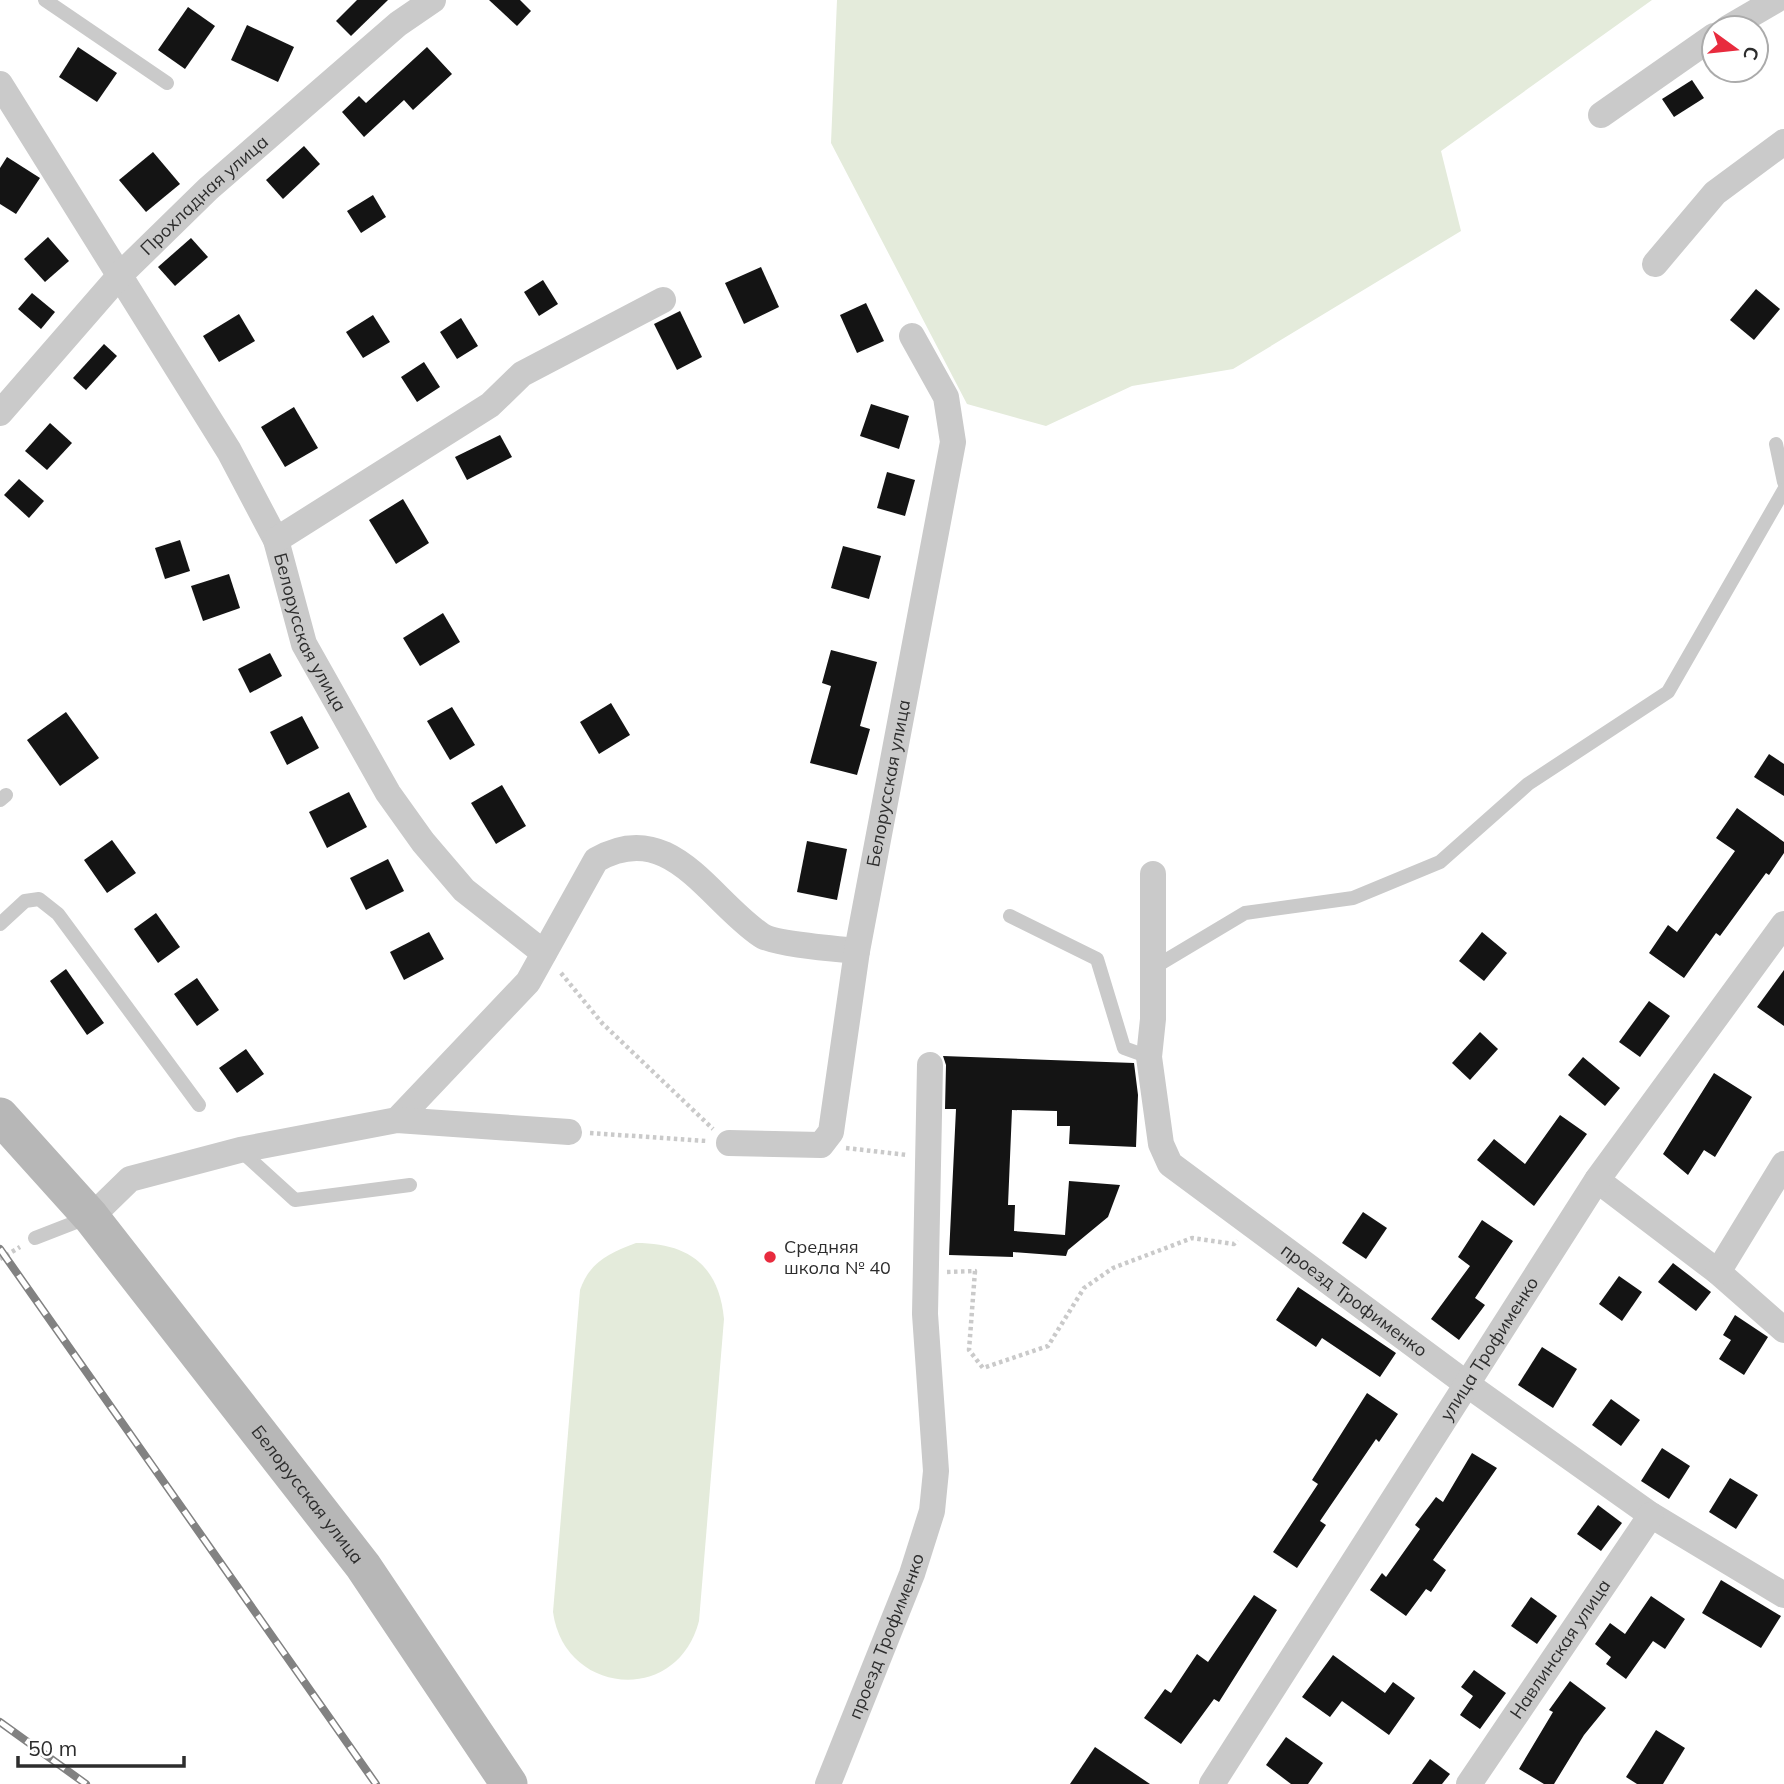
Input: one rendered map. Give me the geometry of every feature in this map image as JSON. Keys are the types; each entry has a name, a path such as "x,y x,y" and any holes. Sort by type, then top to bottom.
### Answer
{"main road":[{"name":"Белорусская улица","path":"0,1115 91,1216 363,1566 509,1784"}],"street":[{"name":"Прохладная улица","path":"0,413 121,274 208,189 398,24 433,0"},
{"path":"1752,14 1776,0"},
{"path":"1601,115 1700,46"},
{"name":"Белорусская улица","path":"0,84 229,451 276,540 304,644 388,793 423,842 464,890 544,953"},
{"path":"1654,264 1715,193 1784,142"},
{"path":"276,540 490,405 522,373 663,300"},
{"name":"Белорусская улица","path":"821,1145 831,1132 857,951 954,442 946,397 912,335"},
{"path":"397,1120 528,982 596,860 629,845 654,850 677,860 764,937 857,951"},
{"name":"проезд Трофименко","path":"1153,874 1153,1019 1149,1057 1164,1156 1171,1164 1468,1385 1651,1516 1784,1595"},
{"name":"улица Трофименко","path":"1212,1784 1597,1180 1784,924"},
{"name":"проезд Трофименко","path":"828,1784 912,1574 932,1511 936,1471 925,1314 930,1065"},
{"path":"91,1216 130,1179 240,1150 397,1120 569,1132"},
{"path":"729,1143 821,1145"},
{"path":"1718,1272 1784,1164"},
{"path":"1597,1180 1718,1272 1784,1331"},
{"name":"Навлинская улица","path":"1469,1784 1651,1516"}],"lane":[{"path":"45,0 167,83"},
{"path":"1776,444 1784,482"},
{"path":"1153,968 1245,913 1353,898 1440,862 1528,784 1668,692 1784,490"},
{"path":"0,924 25,901 39,900 58,914 198,1105"},
{"path":"1010,916 1097,959 1124,1048 1149,1057"},
{"path":"240,1150 295,1200 410,1185"},
{"path":"35,1238 91,1216"}],"path":[{"path":"544,953 602,1023 690,1110 729,1143"},
{"path":"569,1132 729,1143"},
{"path":"821,1145 928,1157"},
{"path":"925,1272 975,1271 968,1350 983,1368 1048,1346 1084,1288 1113,1268 1192,1238 1234,1244 1251,1222"},
{"path":"0,1259 35,1238"}],"green space":[{"path":"837,0 1652,0 1441,151 1461,231 1233,369 1132,386 1046,426 967,404 831,143"},
{"path":"636,1243 671,1247 698,1261 716,1285 724,1319 699,1621 687,1648 668,1667 646,1677 622,1680 598,1674 577,1660 562,1640 553,1612 580,1290 589,1272 602,1259"}],"building":[{"path":"357,0 388,0 351,36 336,21"},
{"path":"489,0 520,0 531,11 517,26"},
{"path":"188,7 215,26 185,69 158,50"},
{"path":"247,25 294,47 278,82 231,60"},
{"path":"78,47 117,73 97,102 59,77"},
{"path":"427,47 452,74 413,110 404,100 364,137 342,112 359,96 366,103"},
{"path":"1692,80 1704,98 1674,117 1662,99"},
{"path":"304,146 320,164 283,199 266,180"},
{"path":"153,152 180,184 146,212 119,180"},
{"path":"7,157 40,178 16,214 0,204 0,168"},
{"path":"373,195 386,217 361,233 347,211"},
{"path":"48,237 69,261 45,282 24,259"},
{"path":"191,238 208,257 175,286 158,267"},
{"path":"761,267 779,307 744,324 725,283"},
{"path":"543,280 558,304 539,316 524,292"},
{"path":"1756,289 1780,309 1754,340 1730,320"},
{"path":"32,293 55,312 41,329 18,309"},
{"path":"866,303 884,341 857,353 840,315"},
{"path":"680,311 702,357 677,370 654,324"},
{"path":"239,314 255,341 219,362 203,336"},
{"path":"373,315 390,342 363,358 346,332"},
{"path":"461,318 478,346 457,359 440,332"},
{"path":"104,344 117,356 86,390 73,378"},
{"path":"424,362 440,387 417,402 401,377"},
{"path":"871,404 909,416 899,449 860,436"},
{"path":"294,407 318,448 285,467 261,427"},
{"path":"50,423 72,443 47,470 25,451"},
{"path":"500,435 512,457 467,480 455,457"},
{"path":"887,472 915,480 905,516 877,508"},
{"path":"19,479 44,501 29,518 4,495"},
{"path":"403,499 429,543 396,564 369,520"},
{"path":"180,540 190,571 165,579 155,548"},
{"path":"843,546 881,556 869,599 831,588"},
{"path":"229,574 240,608 203,621 191,586"},
{"path":"443,613 460,642 420,666 403,638"},
{"path":"831,650 877,662 860,726 870,729 857,775 810,763 831,686 822,683"},
{"path":"270,653 282,676 250,693 238,669"},
{"path":"611,703 630,735 599,754 580,722"},
{"path":"452,707 475,745 450,760 427,721"},
{"path":"66,712 99,758 60,786 27,740"},
{"path":"302,716 319,748 287,765 270,732"},
{"path":"1769,754 1784,764 1784,796 1754,777"},
{"path":"502,785 526,826 496,844 471,803"},
{"path":"349,792 367,827 327,848 309,812"},
{"path":"1737,808 1784,842 1784,853 1720,936 1716,933 1684,978 1649,953 1668,925 1677,932 1735,851 1716,838"},
{"path":"112,840 136,873 107,893 84,860"},
{"path":"807,841 847,849 837,900 797,892"},
{"path":"388,859 404,891 366,910 350,878"},
{"path":"156,913 180,947 158,963 134,929"},
{"path":"429,932 444,959 404,980 390,952"},
{"path":"1482,932 1507,953 1484,981 1459,961"},
{"path":"66,969 104,1023 87,1035 50,981"},
{"path":"1784,970 1784,1026 1757,1007"},
{"path":"197,978 219,1010 197,1026 174,994"},
{"path":"1649,1001 1670,1016 1640,1057 1619,1042"},
{"path":"1480,1032 1498,1049 1470,1080 1452,1063"},
{"path":"246,1049 264,1074 237,1093 219,1068"},
{"path":"943,1056 1134,1063 1138,1095 1136,1147 1069,1144 1070,1126 1057,1126 1057,1111 1012,1110 1008,1205 1015,1205 1014,1231 1065,1235 1069,1181 1120,1185 1108,1217 1068,1250 1066,1256 1013,1252 1013,1257 949,1255 956,1109 945,1109 946,1065"},
{"path":"1583,1057 1620,1088 1605,1106 1568,1075"},
{"path":"1714,1073 1752,1097 1715,1157 1704,1150 1688,1175 1663,1154"},
{"path":"1560,1115 1587,1134 1534,1206 1477,1160 1494,1139 1525,1164"},
{"path":"1363,1212 1387,1228 1366,1259 1342,1243"},
{"path":"1482,1220 1513,1241 1475,1298 1485,1305 1459,1340 1431,1319 1470,1266 1458,1257"},
{"path":"1673,1263 1711,1292 1696,1311 1658,1282"},
{"path":"1619,1276 1642,1292 1622,1321 1599,1304"},
{"path":"1298,1287 1396,1353 1380,1377 1322,1338 1316,1347 1276,1320"},
{"path":"1735,1315 1768,1337 1744,1375 1719,1359 1731,1340 1723,1335"},
{"path":"1542,1347 1577,1369 1553,1408 1518,1385"},
{"path":"1367,1393 1398,1414 1379,1442 1376,1439 1320,1521 1326,1525 1297,1568 1273,1552 1318,1484 1312,1480"},
{"path":"1611,1399 1640,1420 1621,1446 1592,1425"},
{"path":"1662,1448 1690,1466 1669,1499 1641,1481"},
{"path":"1472,1453 1497,1468 1433,1560 1446,1570 1431,1592 1426,1589 1406,1616 1370,1590 1382,1573 1386,1577 1420,1529 1415,1525 1436,1497 1443,1502"},
{"path":"1730,1478 1758,1495 1736,1529 1709,1512"},
{"path":"1598,1505 1622,1523 1601,1551 1577,1534"},
{"path":"1721,1580 1781,1616 1761,1648 1702,1613"},
{"path":"1254,1595 1277,1610 1219,1702 1214,1699 1181,1744 1144,1718 1165,1689 1171,1693 1197,1654 1208,1662"},
{"path":"1651,1596 1685,1619 1665,1649 1653,1641 1626,1679 1606,1664 1611,1657 1595,1644 1610,1623 1625,1634"},
{"path":"1531,1597 1557,1616 1537,1644 1511,1626"},
{"path":"1333,1655 1385,1693 1393,1682 1415,1698 1389,1735 1342,1701 1330,1717 1302,1697"},
{"path":"1474,1670 1506,1693 1480,1729 1460,1715 1473,1696 1461,1687"},
{"path":"1570,1681 1606,1708 1584,1735 1554,1784 1544,1784 1519,1769 1553,1712 1549,1710"},
{"path":"1656,1730 1685,1748 1663,1784 1637,1784 1626,1777"},
{"path":"1286,1737 1323,1763 1308,1784 1291,1784 1266,1765"},
{"path":"1095,1747 1150,1784 1070,1784"},
{"path":"1430,1759 1450,1774 1442,1784 1412,1784"}],"railway":[{"path":"0,1249 376,1784"},
{"path":"0,1722 86,1784"}],"place":[{"name":"Средняя школа № 40","path":"770,1257"}]}
